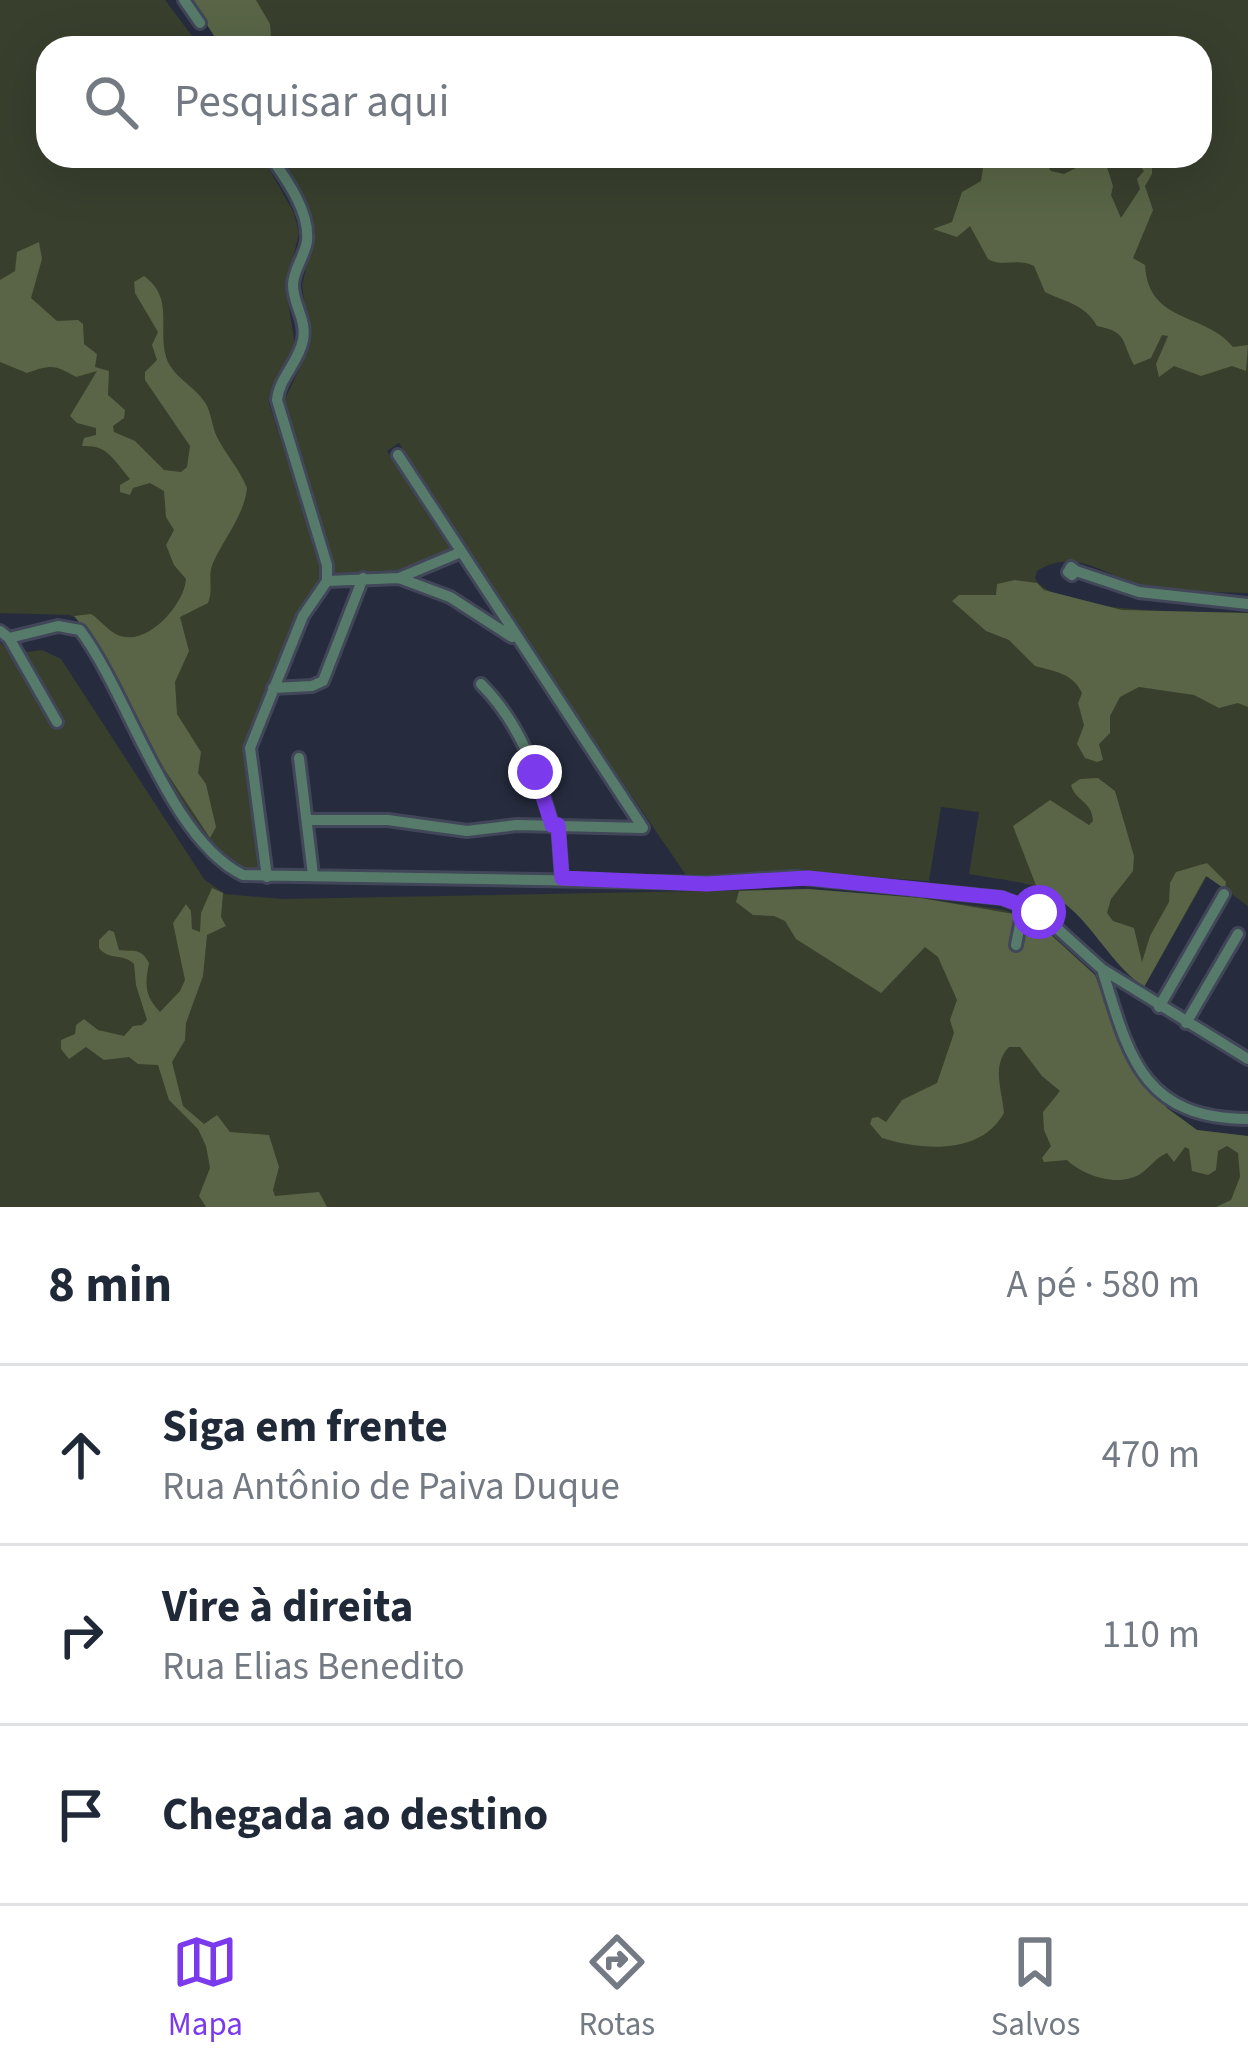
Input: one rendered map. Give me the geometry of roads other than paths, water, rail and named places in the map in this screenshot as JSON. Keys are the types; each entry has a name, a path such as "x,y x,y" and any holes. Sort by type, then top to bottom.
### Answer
{"street":[{"path":"184,0 200,23"},
{"path":"267,878 250,748 303,616 327,581 327,565 277,400 303,340 304,323 293,289 307,243 303,211 277,168"},
{"path":"308,820 388,820 467,831 555,825 642,830 641,821 521,647 398,455"},
{"path":"399,578 461,551"},
{"path":"1076,571 1139,592 1248,604"},
{"path":"273,688 323,681 363,578"},
{"path":"327,581 399,578 466,606 521,647"},
{"path":"57,722 4,635 58,626 80,630 149,757 208,850 243,875 707,884 794,877 1002,898 1039,912 1102,969 1248,1059"},
{"path":"481,684 501,705 524,745 555,825 562,878"},
{"path":"299,758 313,875"},
{"path":"1159,1007 1224,894"},
{"path":"1016,945 1024,904"},
{"path":"1186,1023 1238,934"},
{"path":"1102,969 1132,1057 1155,1088 1200,1116 1248,1119"}]}
